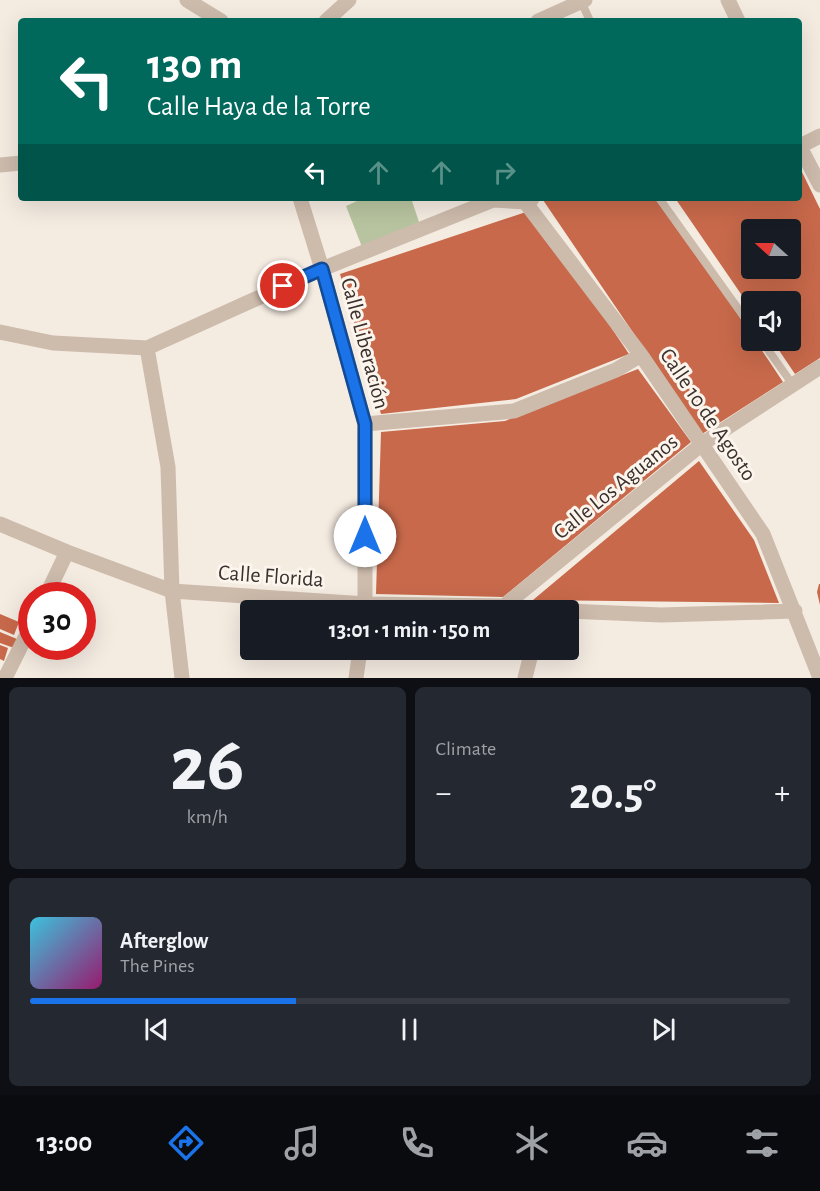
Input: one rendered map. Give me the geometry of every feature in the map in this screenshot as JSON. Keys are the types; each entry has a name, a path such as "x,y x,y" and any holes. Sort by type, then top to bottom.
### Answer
{"street":[{"path":"187,0 216,18"},
{"path":"329,18 349,0"},
{"path":"729,0 737,18"},
{"path":"545,18 583,1"},
{"path":"802,145 820,136"},
{"path":"802,150 820,185"},
{"path":"0,165 18,163"},
{"name":"Calle Liberación","path":"301,201 365,424 366,600"},
{"path":"0,332 53,343 147,348 322,269 493,201"},
{"name":"Calle 10 de Agosto","path":"528,201 641,355 763,534 820,678"},
{"path":"147,348 168,467 172,591 182,678"},
{"path":"365,424 514,411 616,370 641,355"},
{"name":"Calle Los Aguanos","path":"511,600 702,444 820,367"},
{"name":"Calle Florida","path":"0,524 172,591 281,600"},
{"path":"53,582 67,552"},
{"path":"579,611 661,615 795,611"},
{"path":"5,678 18,652"},
{"path":"356,678 359,660"},
{"path":"525,678 530,660"}],"lane":[{"path":"583,1 589,18"},
{"path":"661,201 741,313"},
{"path":"769,351 793,385"}],"green space":[{"path":"357,201 412,201 419,222 362,247 346,206"}],"building":[{"path":"802,172 820,209 820,358 795,374 779,351 801,351 801,291 741,291 741,294 677,201 802,201"},
{"path":"544,201 660,201 741,319 741,351 762,351 783,382 702,434"},
{"path":"532,210 629,354 516,399 381,414 340,274"},
{"path":"638,369 691,442 503,597 376,594 381,432 505,421"},
{"path":"699,461 754,540 779,603 579,600 533,600"},
{"path":"820,584 820,605 817,592"},
{"path":"0,614 18,622 14,635 0,629"},
{"path":"0,632 17,639 14,648 0,643"},
{"path":"0,645 8,648 4,661 0,659"}],"route":[{"path":"283,286 322,269 365,424 365,536"}]}
